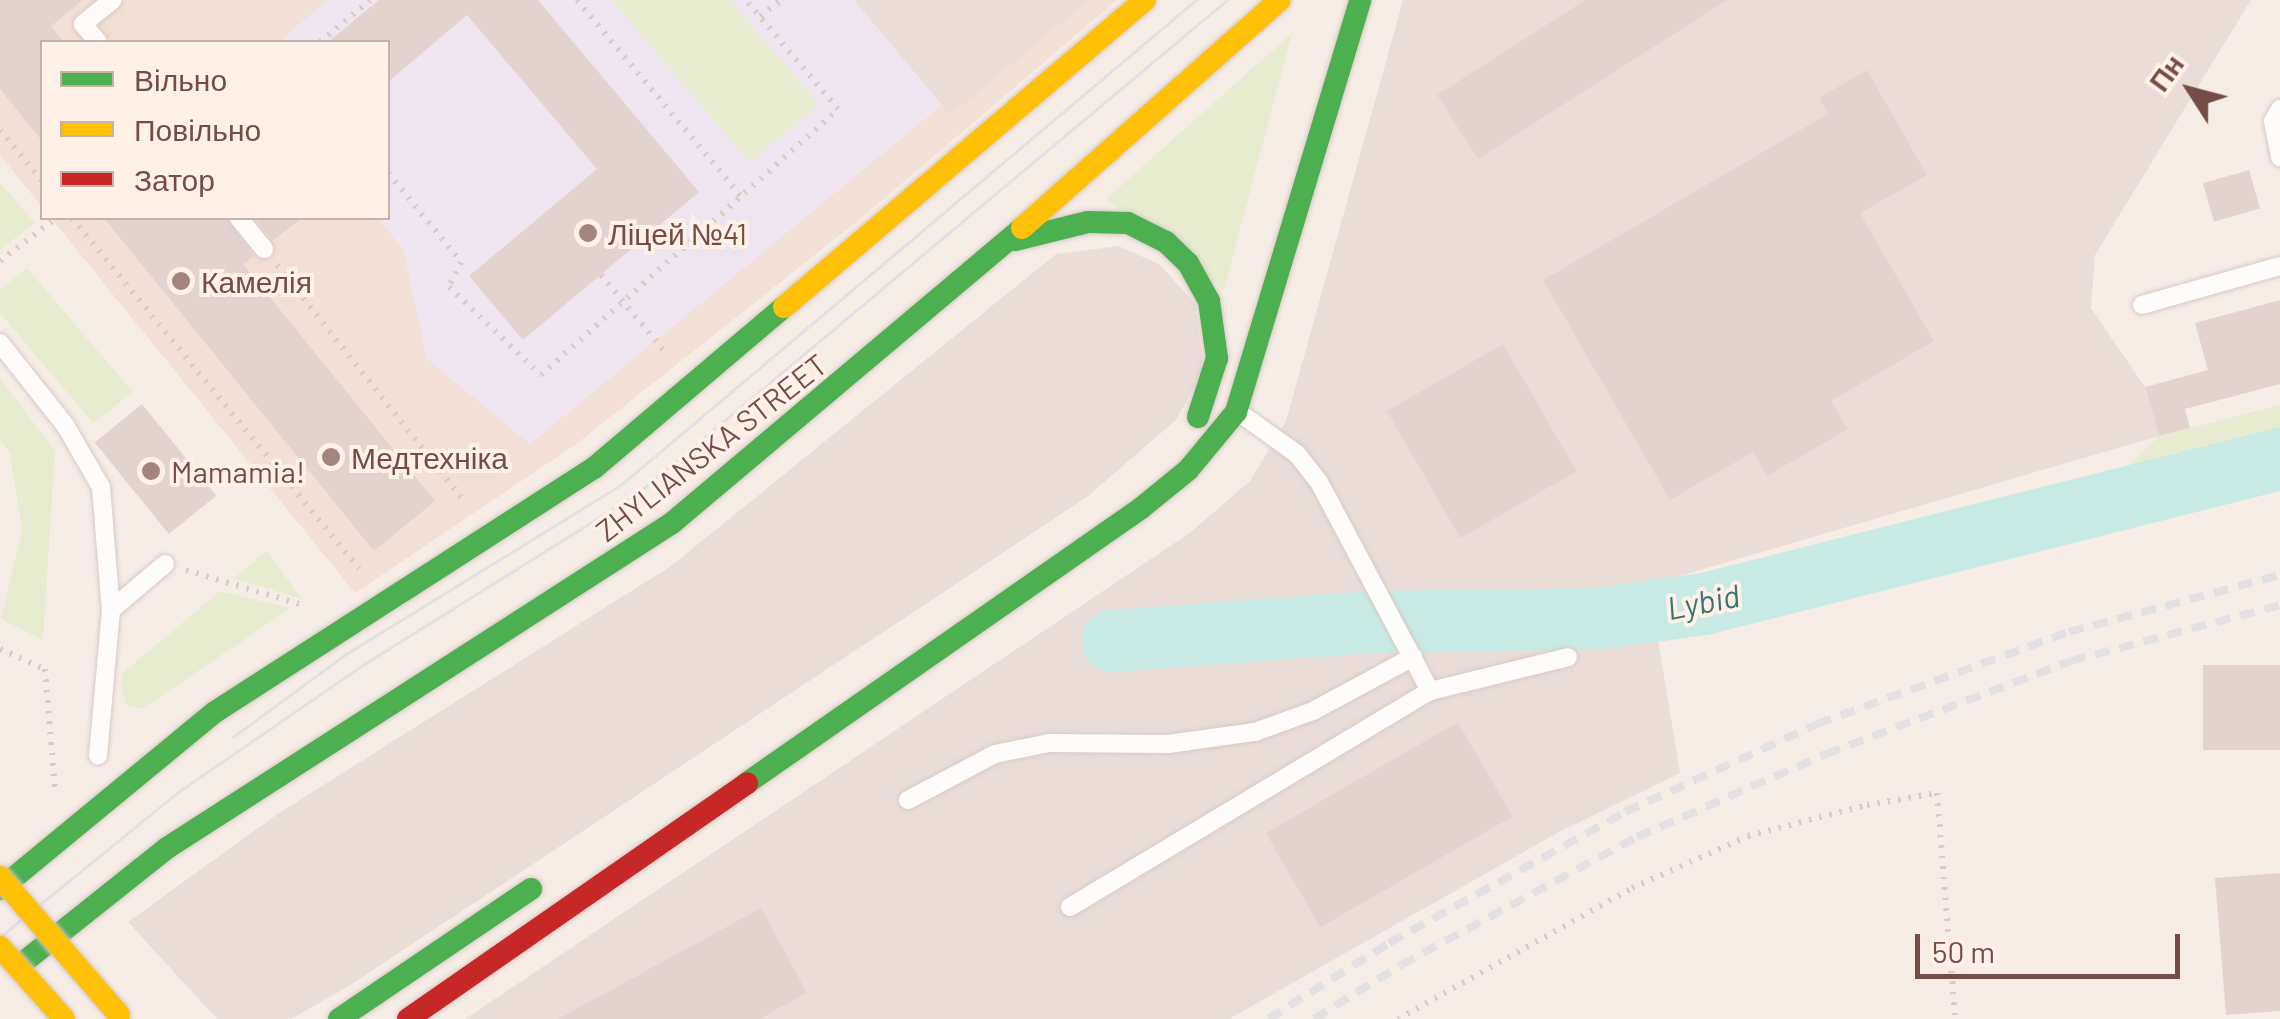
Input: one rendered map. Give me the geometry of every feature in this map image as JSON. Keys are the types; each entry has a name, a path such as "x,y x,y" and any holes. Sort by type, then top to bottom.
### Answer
{"main road":[{"name":"ZHYLIANSKA STREET","path":"0,889 215,712 594,468 1145,0"},
{"name":"ZHYLIANSKA STREET","path":"0,982 167,848 672,523 1004,244 1280,0"},
{"path":"408,1019 1140,509 1188,470 1236,412 1360,0"},
{"path":"1004,244 1088,222 1128,223 1166,242 1188,263 1209,301 1217,358 1198,418 1184,431"},
{"path":"340,1019 551,876"},
{"path":"0,877 121,1017"},
{"path":"0,947 64,1019"}],"lane":[{"path":"96,40 83,24 112,0"},
{"path":"2280,109 2273,121 2280,157"},
{"path":"241,220 264,248"},
{"path":"2142,305 2280,266"},
{"path":"0,343 65,425 100,487 111,610 98,755"},
{"path":"1236,412 1298,454 1319,482 1430,691"},
{"path":"111,610 166,564"},
{"path":"908,800 995,754 1048,743 1168,744 1255,732 1313,711 1413,657"},
{"path":"1070,907 1430,691 1568,657"}],"path":[{"path":"322,40 370,0"},
{"path":"577,0 741,196"},
{"path":"390,175 461,262 449,287 541,375 838,109 746,0"},
{"path":"760,16 780,0"},
{"path":"0,130 40,180"},
{"path":"0,261 53,220"},
{"path":"74,220 360,570"},
{"path":"264,248 464,500"},
{"path":"600,275 665,352"},
{"path":"166,564 306,606"},
{"path":"0,649 45,669 55,794"},
{"path":"1398,1019 1632,888 1748,836 1867,804 1937,793 1956,1019"}],"shaded area":[{"path":"0,0 1117,0 859,220 575,445 355,593 53,220 390,220 390,40 40,40 40,205 0,155"},
{"name":"Ліцей №41","path":"327,0 854,0 942,105 530,444 427,359 403,249 379,220 390,220 390,40 281,40"},
{"path":"854,0 1089,0 950,115"},
{"path":"1403,0 2251,0 2095,255 2091,308 2145,387 2159,436 1649,585 1680,773 1559,832 1229,1019 465,1019 1191,532 1250,481 1286,421"},
{"path":"1118,246 1159,264 1195,303 1204,370 1176,420 1087,497 352,984 291,1019 217,1019 128,922 279,813 671,566 1056,254"}],"green space":[{"path":"611,0 730,0 819,104 750,163"},
{"path":"1292,33 1224,290 1106,199"},
{"path":"0,183 35,223 0,250"},
{"path":"27,268 133,392 93,423 0,313 0,289"},
{"path":"0,378 55,451 43,640 1,619 22,530 10,454 0,440"},
{"path":"2280,405 2280,476 2214,496 2116,509 2110,483 2159,436"},
{"path":"267,551 302,599 233,579"},
{"path":"220,591 291,608 142,709 126,705 120,684 124,672"}],"building":[{"path":"0,0 83,0 51,26 62,40 40,40 40,139 0,89"},
{"path":"379,0 538,0 699,192 523,340 469,276 597,169 467,15 390,80 390,40 330,40"},
{"path":"1585,0 1727,0 1478,159 1437,95"},
{"path":"1867,70 1927,175 1860,213 1934,341 1831,401 1848,429 1767,476 1753,452 1670,500 1543,280 1828,114 1819,98"},
{"path":"2249,170 2260,208 2214,222 2203,183"},
{"path":"106,220 228,220 254,256 243,264 435,501 374,551"},
{"path":"257,220 299,220 273,240"},
{"path":"2280,300 2280,384 2185,409 2190,428 2159,436 2145,387 2208,370 2195,323"},
{"path":"1503,344 1576,471 1460,538 1387,411"},
{"path":"142,404 216,496 169,534 95,442"},
{"path":"2203,665 2280,665 2280,750 2203,750"},
{"path":"1458,722 1512,816 1320,927 1266,833"},
{"path":"2280,873 2280,1011 2226,1015 2215,878"},
{"path":"761,908 807,993 759,1019 558,1019"}],"waterway":[{"name":"Lybid","path":"1112,641 1373,622 1596,619 1704,604 2280,459"}],"tram line":[{"path":"233,737 346,654 622,484 1196,0"},
{"path":"0,937 181,790 366,663 638,493 1227,0"}],"railway":[{"path":"1268,1019 1389,943 1625,812 1817,724 2069,632 2280,575"},
{"path":"1314,1019 1401,965 1637,837 1826,754 2071,661 2280,605"}],"traffic: fast":[{"path":"747,783 1140,509 1188,470 1236,412 1360,0"},
{"path":"1015,240 1088,222 1128,223 1166,242 1188,263 1209,301 1217,358 1198,417"},
{"path":"20,965 167,848 672,523 1022,228"},
{"path":"0,889 215,712 594,468 784,307"},
{"path":"339,1019 531,889"}],"traffic: slow":[{"path":"784,307 1145,0"},
{"path":"1022,228 1280,0"},
{"path":"0,877 119,1015"},
{"path":"0,947 64,1019"}],"traffic: jam":[{"path":"408,1019 747,783"}],"place":[{"name":"Ліцей №41","path":"588,233"},
{"name":"Камелія","path":"181,281"},
{"name":"Медтехніка","path":"331,457"},
{"name":"Mamamia!","path":"151,471"}]}
